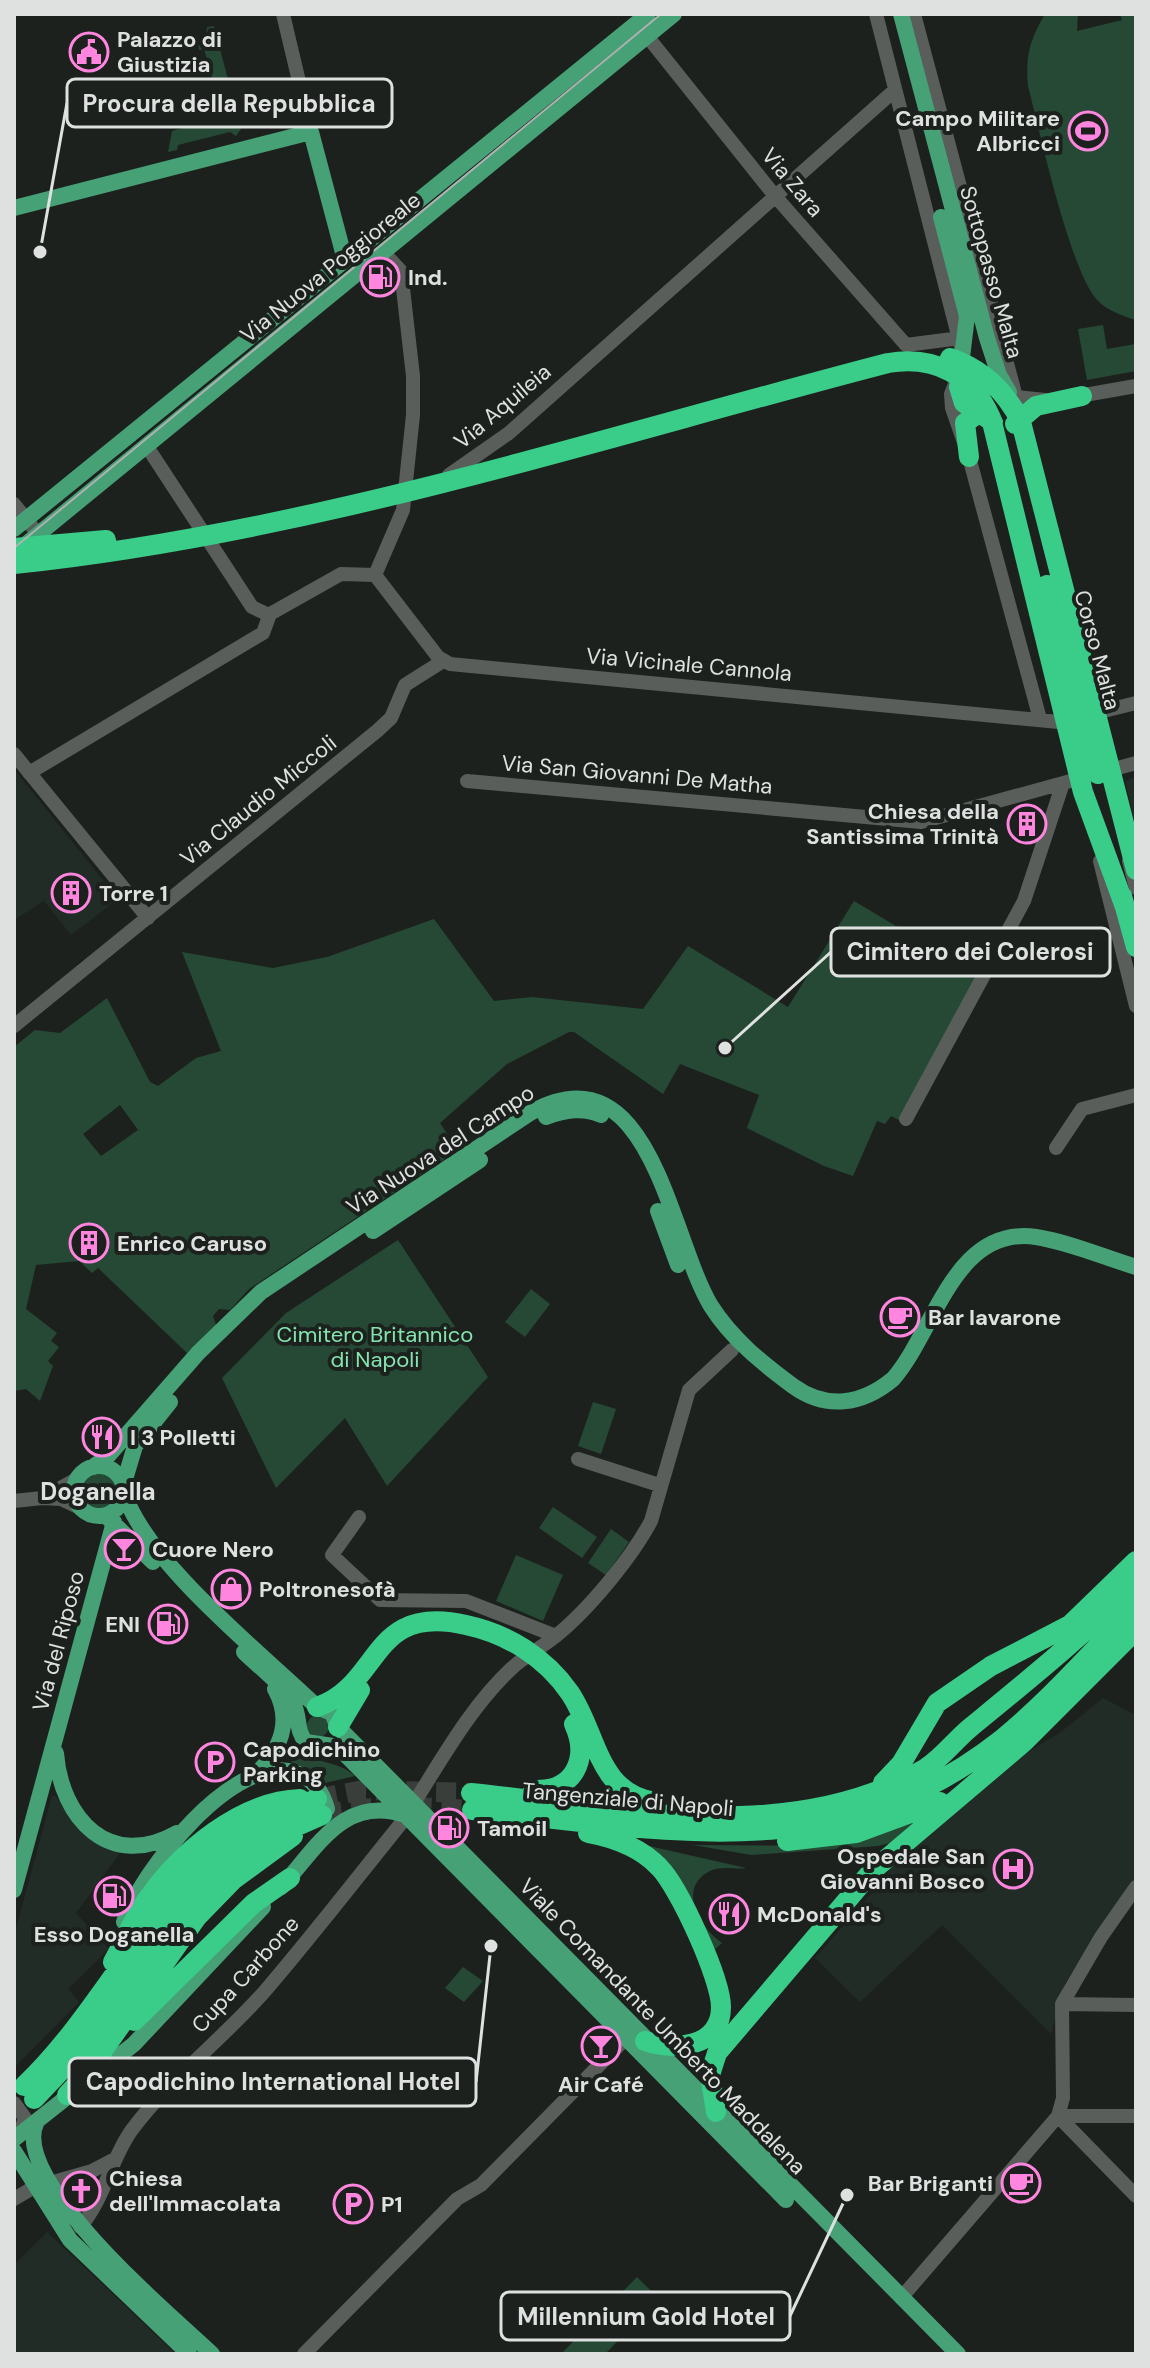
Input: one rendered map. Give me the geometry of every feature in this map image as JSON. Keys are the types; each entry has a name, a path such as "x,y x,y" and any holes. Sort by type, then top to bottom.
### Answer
{"highway":[{"path":"14,551 142,538 336,499 888,353 922,351 947,357 969,366 999,388 1017,413 1026,434 1136,870"},
{"path":"14,564 148,547 311,515 888,363 909,360 939,365 956,373 975,389 995,429 1083,792 1131,910"},
{"path":"961,372 964,403 985,414 997,428 1017,492 1131,910 1132,956"},
{"path":"1015,424 1036,406 1082,396"},
{"path":"1016,397 1019,414 1011,450 1017,492"},
{"path":"969,457 965,423 977,414 985,414"},
{"path":"716,2112 710,2075 717,2053 872,1871 1041,1726 1107,1629 1136,1561"},
{"name":"Tangenziale di Napoli","path":"472,1801 514,1814 677,1831 749,1833 802,1828 851,1817 907,1796 957,1770 1003,1737 1107,1629 1136,1583"},
{"name":"Tangenziale di Napoli","path":"472,1801 737,1816 796,1811 864,1793 929,1766 1136,1607"},
{"path":"317,1707 343,1694 384,1641 401,1629 429,1621 476,1627 523,1647 554,1673 579,1708 606,1767 622,1791 639,1800 737,1816"},
{"name":"Tangenziale di Napoli","path":"864,1793 896,1772 931,1709 991,1666 1060,1632 1107,1629"},
{"path":"332,1736 346,1710 381,1662 407,1638 444,1632 498,1646 532,1668 553,1689 578,1732 582,1757 576,1772 557,1788 472,1801"},
{"path":"677,1831 760,1841 833,1838 908,1817 978,1780"},
{"path":"111,1966 146,1900 177,1865 206,1840 245,1813 270,1802 318,1805"},
{"path":"67,2095 87,2073 197,1917 216,1896 318,1805"},
{"path":"25,2093 83,2022 172,1899 207,1860 249,1829 318,1805"},
{"path":"514,1814 621,1842 660,1867 678,1891 718,1992 720,2016 712,2033 691,2045 667,2047 636,2040"},
{"path":"25,2093 75,2071 145,2012 254,1903 290,1878"}],"main road":[{"name":"Via Nuova Poggioreale","path":"20,524 648,14"},
{"name":"Via Nuova Poggioreale","path":"14,551 674,14"},
{"name":"Sottopasso Malta","path":"889,14 967,316 961,372"},
{"name":"Sottopasso Malta","path":"901,14 954,223 999,375 1016,397"},
{"path":"14,208 311,132 345,260 357,273"},
{"name":"Via Nuova del Campo","path":"77,1479 108,1456 218,1333 261,1292 530,1113 563,1099 600,1102 631,1123 653,1166 698,1282 736,1346 809,1396 828,1402 857,1400 877,1391 900,1371 963,1266 989,1244 1012,1237 1036,1237 1136,1267"},
{"name":"Via Nuova del Campo","path":"121,1524 118,1508 127,1464 147,1431 200,1368 269,1300 536,1122 565,1111 597,1112 627,1137 682,1273 702,1313 803,1405 826,1413 850,1412 882,1401 901,1387 916,1368 972,1273 994,1254 1014,1248 1034,1247 1136,1278"},
{"path":"77,1479 74,1491 80,1508 92,1516 121,1524 147,1431"},
{"path":"93,1467 115,1472 124,1490"},
{"name":"Viale Comandante Umberto Maddalena","path":"124,1490 121,1524 293,1703 298,1726 306,1742 316,1746 332,1736"},
{"name":"Viale Comandante Umberto Maddalena","path":"121,1524 317,1707 332,1713 332,1736 410,1809 897,2302 958,2354"},
{"name":"Via del Riposo","path":"14,1890 108,1543 121,1524"},
{"path":"55,1741 63,1794 86,1828 110,1841 137,1846 159,1843 253,1778 269,1761 283,1733 281,1703 268,1677"},
{"path":"271,1771 289,1750 303,1714 317,1707"},
{"path":"253,1778 271,1771 294,1771 314,1784 326,1804 325,1838"},
{"path":"189,2354 77,2247 43,2184 15,2142 67,2095 134,2044 325,1838 358,1811 410,1809"},
{"path":"25,2093 111,1966 137,1894 182,1830"},
{"name":"Viale Comandante Umberto Maddalena","path":"636,2040 716,2112 804,2210 884,2281 897,2302 942,2354"},
{"path":"38,2120 31,2142 43,2184 80,2227 212,2354"}],"street":[{"path":"283,14 311,132"},
{"path":"876,14 960,338 961,372 951,400 958,434 969,457 1040,719"},
{"path":"914,14 1016,397 1028,401 1082,396 1136,386"},
{"name":"Via Zara","path":"647,36 775,196 906,345 960,338"},
{"name":"Via Aquileia","path":"407,489 456,472 509,433 895,90"},
{"path":"954,223 952,196 958,180"},
{"path":"375,575 402,515 407,489 413,376 401,271 383,252"},
{"name":"Corso Malta","path":"1015,424 1136,888"},
{"path":"146,445 252,607 269,615"},
{"path":"14,504 20,524 38,534"},
{"path":"29,773 263,633 269,615 341,574 375,575 443,661"},
{"name":"Via Vicinale Cannola","path":"443,661 1068,721 1136,703"},
{"name":"Via Claudio Miccoli","path":"14,1026 389,721 405,685 443,661"},
{"path":"1068,721 1084,778 1091,825 1132,956 1136,1006"},
{"path":"14,754 148,918"},
{"name":"Via San Giovanni De Matha","path":"467,781 918,822 1136,763"},
{"path":"906,1119 1024,901 1063,783"},
{"path":"1056,1148 1082,1109 1136,1095"},
{"name":"Cupa Carbone","path":"80,2227 92,2211 113,2160 132,2130 264,1992 410,1809 484,1699 513,1667 556,1636 589,1606 644,1535 651,1521 689,1390 736,1346"},
{"path":"578,1459 659,1485"},
{"path":"42,1498 77,1479"},
{"path":"14,1501 61,1499 80,1508"},
{"path":"359,1517 332,1555 380,1600 393,1603 440,1599 466,1601 556,1636"},
{"path":"897,2302 1058,2116 1063,2098 1062,2004 1101,1937 1136,1887"},
{"path":"1062,2004 1136,2005"},
{"path":"304,2354 460,2196 481,2185 636,2040"},
{"path":"15,2142 25,2118 25,2093"},
{"path":"1058,2116 1136,2116"},
{"path":"1058,2116 1136,2196"},
{"path":"15,2196 43,2184 92,2171 113,2160"},
{"path":"884,2281 915,2282"}],"shaded area":[{"path":"14,769 118,899 71,935 44,901 14,920"},
{"path":"1136,777 1136,826 1125,781"},
{"name":"Ospedale San Giovanni Bosco","path":"1103,1698 1136,1715 1136,1877 1065,1983 1051,2034 942,1925 860,2002 815,1958 885,1878 894,1861 1026,1753 1061,1732"},
{"path":"52,1796 56,1796 81,1832 120,1853 76,1913 109,1949 68,1989 79,2002 14,2068 14,1936"},
{"path":"47,2232 176,2354 14,2354 14,2265"}],"green space":[{"name":"Campo Militare Albricci","path":"1045,14 1078,14 1077,31 1122,20 1120,14 1136,14 1136,320 1102,305 1087,285 1057,200 1027,76 1030,48"},
{"path":"214,26 241,129 236,136 230,132 178,145 177,150 168,152 172,131 223,117 204,49 199,50 198,43 206,41 207,27"},
{"path":"1103,325 1107,349 1136,344 1136,371 1087,380 1078,329"},
{"path":"854,901 896,926 908,928 910,935 976,976 899,1120 891,1116 885,1124 877,1121 853,1176 824,1166 747,1128 759,1095 680,1064 663,1094 574,1032 569,1032 507,1064 440,1123 458,1150 249,1289 230,1310 219,1309 213,1316 216,1325 187,1353 98,1268 92,1273 79,1261 36,1265 26,1309 57,1333 51,1341 59,1347 48,1361 53,1366 40,1401 26,1389 14,1391 14,1047 35,1030 60,1033 107,998 150,1082 158,1086 196,1058 221,1051 182,952 273,968 327,957 434,919 494,1001 532,997 643,1009 688,946 788,1007","holes":["120,1105 138,1130 101,1156 83,1134"]},
{"name":"Cimitero Britannico di Napoli","path":"398,1240 488,1377 387,1486 345,1418 276,1488 222,1378 286,1313"},
{"path":"531,1289 550,1304 525,1337 505,1322"},
{"path":"593,1402 616,1409 601,1454 578,1446"},
{"path":"99,1471 114,1477 120,1492 114,1507 99,1513 84,1507 78,1492 84,1477"},
{"path":"553,1507 597,1537 582,1558 539,1528"},
{"path":"611,1529 629,1542 606,1575 588,1563"},
{"path":"516,1555 563,1575 543,1621 496,1601"},
{"path":"318,1715 326,1718 329,1726 326,1734 318,1737 310,1734 307,1726 310,1718"},
{"path":"298,1751 341,1767 355,1776 325,1783 309,1769 291,1762"},
{"path":"917,1820 890,1843 878,1846 751,1855 693,1845 820,1846"},
{"path":"636,1843 746,1868 715,1869 700,1878 694,1887 695,1908 700,1918 722,1943 713,1951"},
{"path":"463,1967 483,1981 464,2002 445,1988"},
{"path":"637,2277 659,2299 605,2354 561,2354"}],"tunnel":[{"path":"317,1799 363,1790 471,1793"},
{"path":"322,1815 378,1808 472,1810"}],"tram line":[{"path":"14,548 661,14"}],"place":[{"name":"Palazzo di Giustizia","path":"89,52"},
{"name":"Campo Militare Albricci","path":"1088,131"},
{"name":"Procura della Repubblica","path":"40,252"},
{"name":"Ind.","path":"380,277"},
{"name":"Chiesa della Santissima Trinità","path":"1027,824"},
{"name":"Torre 1","path":"71,893"},
{"name":"Cimitero dei Colerosi","path":"725,1048"},
{"name":"Enrico Caruso","path":"89,1243"},
{"name":"Bar Iavarone","path":"900,1317"},
{"name":"I 3 Polletti","path":"102,1437"},
{"name":"Cuore Nero","path":"124,1549"},
{"name":"Poltronesofà","path":"231,1589"},
{"name":"ENI","path":"168,1624"},
{"name":"Capodichino Parking","path":"215,1762"},
{"name":"Tamoil","path":"449,1828"},
{"name":"Ospedale San Giovanni Bosco","path":"1013,1869"},
{"name":"Esso Doganella","path":"114,1896"},
{"name":"McDonald's","path":"729,1914"},
{"name":"Capodichino International Hotel","path":"491,1946"},
{"name":"Air Café","path":"601,2046"},
{"name":"Bar Briganti","path":"1021,2183"},
{"name":"Chiesa dell'Immacolata","path":"81,2191"},
{"name":"Millennium Gold Hotel","path":"847,2195"},
{"name":"P1","path":"353,2204"}],"district":[{"name":"Doganella","path":"98,1492"}]}
